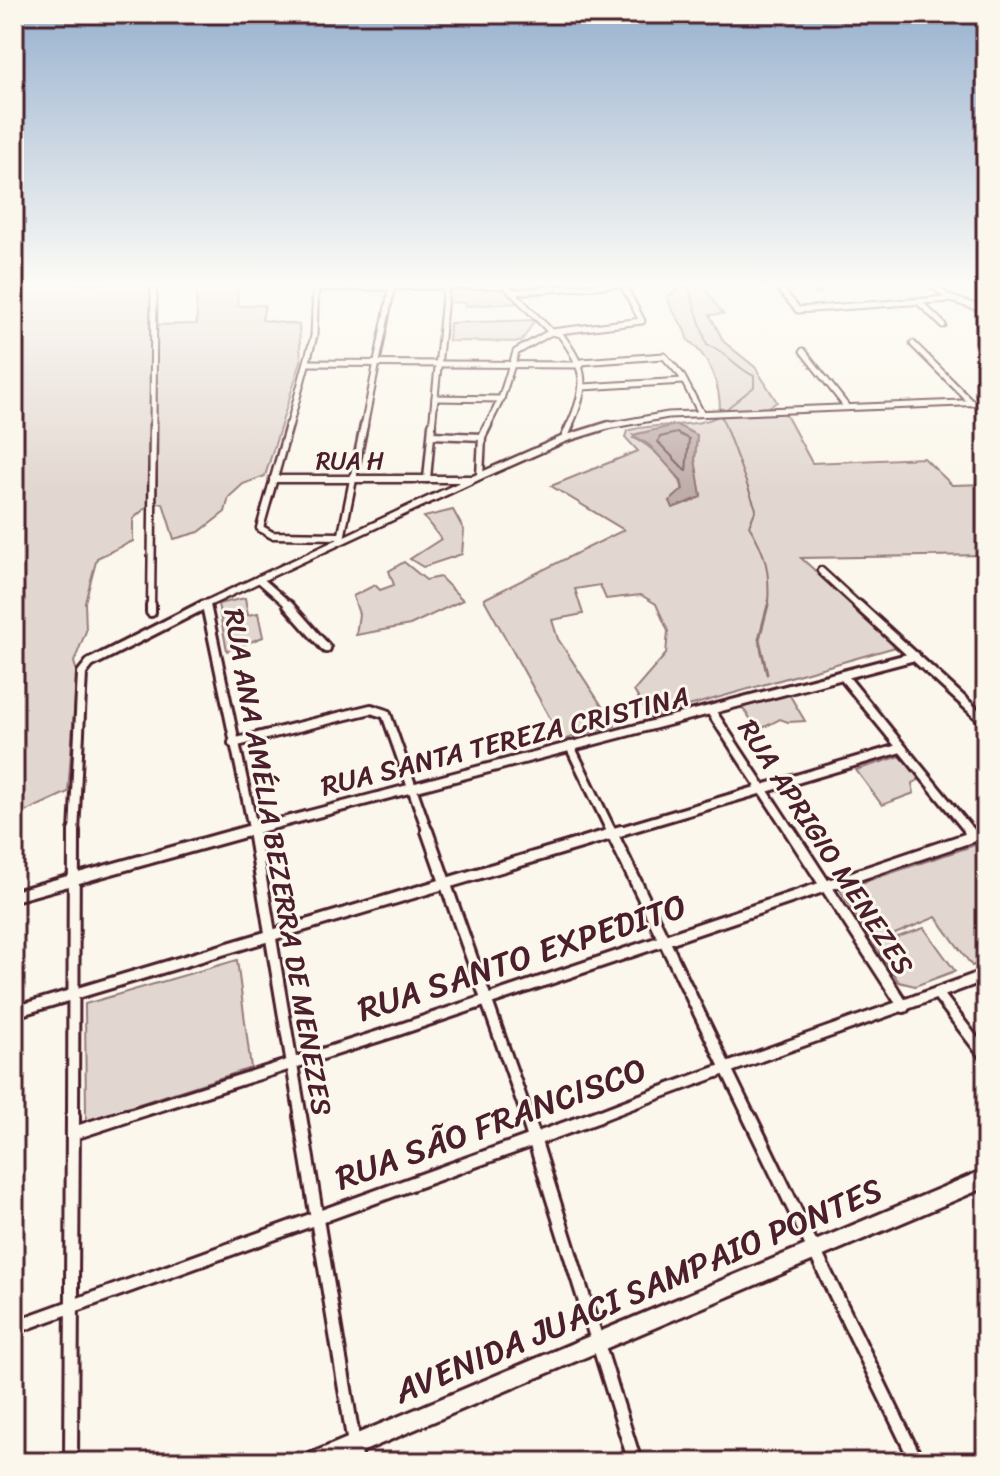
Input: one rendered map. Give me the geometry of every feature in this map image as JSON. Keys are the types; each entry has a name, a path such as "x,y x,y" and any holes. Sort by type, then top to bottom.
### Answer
{"main road":[{"name":"AVENIDA JUACI SAMPAIO PONTES","path":"314,1462 356,1454 596,1342 986,1178"}],"street":[{"path":"151,612 152,352"},
{"path":"310,352 260,528 263,532 340,537 377,352"},
{"path":"427,479 442,352"},
{"path":"477,478 482,437 501,399 510,363 518,352"},
{"path":"564,439 580,404 583,387 581,363 573,352"},
{"path":"804,352 839,401 847,406"},
{"path":"921,352 972,403"},
{"path":"307,363 581,363 659,354 670,361 701,413"},
{"path":"583,387 684,381"},
{"path":"435,398 501,399"},
{"name":"RUA ANA AMÉLIA BEZERRA DE MENEZES","path":"356,1454 253,829 206,604 340,537 564,439 636,419 701,413 986,402"},
{"path":"432,435 482,437"},
{"name":"RUA H","path":"273,479 477,478"},
{"path":"821,571 986,722"},
{"path":"259,579 304,619 326,648"},
{"path":"71,1462 74,878 82,673 90,663 206,604"},
{"name":"RUA SANTA TEREZA CRISTINA","path":"14,896 413,786 915,656"},
{"path":"843,676 973,836"},
{"path":"233,743 375,709 386,714 536,1141 635,1462"},
{"name":"RUA APRIGIO MENEZES","path":"711,711 904,1007"},
{"path":"570,746 917,1462"},
{"path":"14,1012 901,748"},
{"name":"RUA SANTO EXPEDITO","path":"74,1133 488,1000 986,832"},
{"name":"RUA SÃO FRANCISCO","path":"15,1327 315,1217 536,1141 727,1066 904,1007 986,975"},
{"path":"937,993 986,1057"}],"shaded area":[{"path":"14,352 300,352 301,361 265,476 243,484 229,497 225,512 199,532 174,539 163,503 150,504 133,519 133,541 97,558 85,602 86,631 74,662 77,672 68,792 14,817"},
{"path":"700,352 736,352 755,367 777,402 767,408 770,413 785,413 812,463 924,458 952,485 986,484 986,555 801,558 899,646 650,717 634,691 666,654 668,631 656,604 641,595 606,599 600,585 575,589 583,614 552,620 558,639 615,726 562,740 484,599 624,530 551,486 638,451 625,437 627,431 676,425 637,434 633,438 656,453 678,477 682,491 670,501 689,503 701,496 695,460 697,435 676,425 702,422 720,414 712,372"},
{"path":"453,510 464,530 462,554 423,567 410,559 441,539 424,517"},
{"path":"404,562 426,580 440,577 463,600 410,625 356,635 359,614 353,596 375,585 380,590 394,585 389,571"},
{"path":"245,598 248,615 258,613 263,637 227,651 218,604"},
{"path":"789,694 805,721 780,719 759,730 741,706"},
{"path":"901,756 921,779 912,783 914,793 882,805 856,770"},
{"path":"978,844 986,854 986,960 972,966 936,917 873,943 840,890"},
{"path":"924,928 955,971 915,986 899,982 874,945"},
{"path":"237,960 251,1068 86,1121 85,1004"}],"water":[{"path":"676,425 697,435 695,459 701,497 673,508 670,501 683,489 681,480 649,445 633,435"}],"waterway":[{"path":"721,352 754,376 754,387 725,410"},
{"path":"721,415 756,509 749,526 766,565 768,605"},
{"path":"767,674 759,639 768,605"}]}
